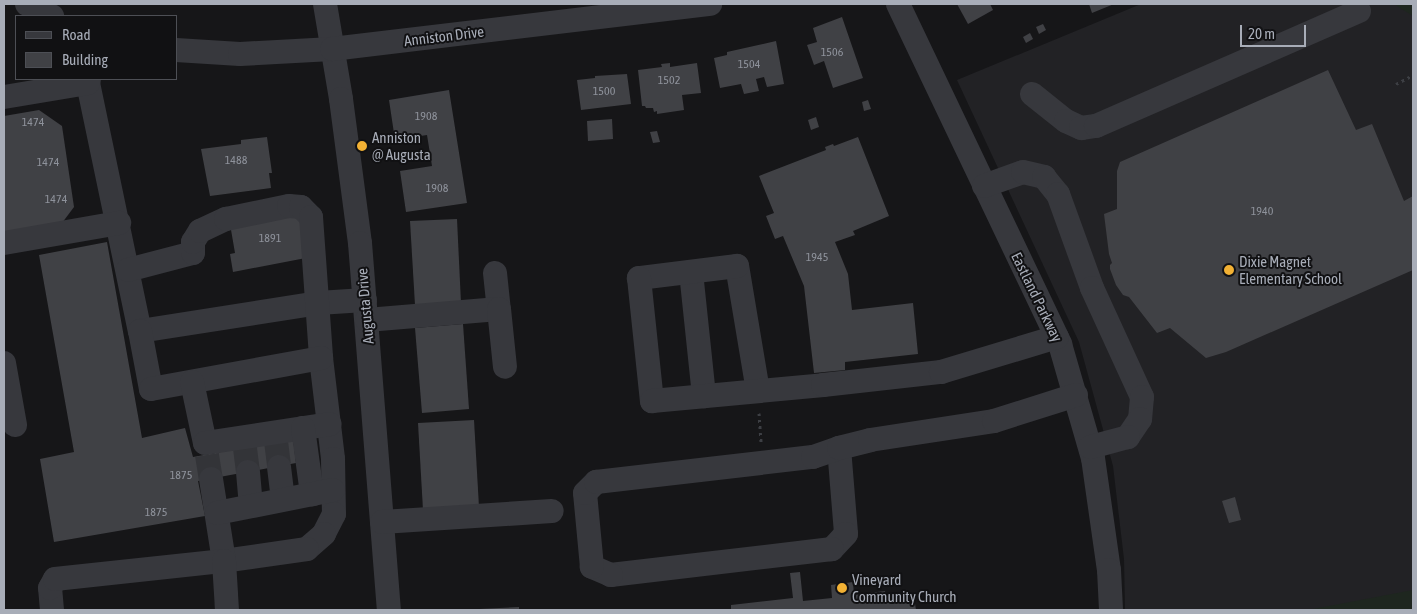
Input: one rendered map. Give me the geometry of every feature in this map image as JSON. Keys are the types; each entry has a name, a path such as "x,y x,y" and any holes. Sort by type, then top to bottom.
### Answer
{"street":[{"path":"27,4 50,15"},
{"name":"Augusta Drive","path":"324,4 360,243 389,610"},
{"name":"Anniston Drive","path":"178,50 240,54 332,49 710,4"},
{"name":"Eastland Parkway","path":"898,4 1057,337 1076,395 1090,447 1103,518 1111,610"},
{"path":"1032,94 1066,121 1080,128 1096,126 1358,11"},
{"path":"4,97 88,81 151,389 321,358"},
{"path":"984,186 1022,172 1044,177 1058,194 1092,288 1142,397 1140,419 1128,437 1090,447"},
{"path":"128,270 193,253 193,242 200,231 226,219 289,206 301,207 311,216 321,358 330,424 323,492"},
{"path":"4,243 118,223"},
{"path":"758,391 737,266 638,278 652,402 704,396 758,391 941,372 1057,337"},
{"path":"691,272 704,396"},
{"path":"495,273 505,367"},
{"path":"140,331 318,303 366,310 499,309"},
{"path":"4,363 15,425"},
{"path":"192,382 206,449 275,437 303,428 330,424"},
{"path":"839,448 846,534 832,549 611,575 592,567 585,493 596,482 813,457 839,448 870,440 994,421 1076,395"},
{"path":"52,610 50,588 55,579 307,549 324,534 334,514 323,492 303,428"},
{"path":"279,467 283,499"},
{"path":"248,472 251,506"},
{"path":"211,479 224,560 228,610"},
{"path":"217,513 323,492"},
{"path":"382,522 552,511"}],"path":[{"path":"1396,84 1413,74"},
{"path":"758,391 763,462"}],"shaded area":[{"name":"Dixie Magnet Elementary School","path":"1141,4 1413,4 1413,610 1125,610 1124,559 1113,466 1079,342 957,80"},
{"path":"1396,4 1413,4 1413,16 1397,6"},
{"path":"1413,590 1413,610 1308,610"}],"building":[{"path":"957,4 990,4 993,10 968,24"},
{"path":"1089,4 1114,4 1092,13"},
{"path":"842,17 863,78 833,88 824,61 814,65 807,45 817,42 813,28"},
{"path":"1043,24 1046,30 1039,34 1036,27"},
{"path":"1030,33 1033,39 1026,43 1023,37"},
{"path":"776,41 784,84 767,87 764,77 756,79 759,91 744,94 741,84 720,88 714,58 727,55 727,52"},
{"path":"670,63 670,67 697,63 701,93 682,95 684,110 657,114 657,111 654,112 653,108 642,106 638,70 662,67 661,64"},
{"name":"Dixie Magnet Elementary School","path":"1328,70 1356,130 1372,124 1404,201 1413,196 1413,270 1226,352 1206,358 1170,328 1157,333 1129,297 1123,295 1116,285 1110,269 1112,263 1109,254 1104,214 1117,209 1117,171 1120,162"},
{"path":"627,74 631,104 581,110 577,80 595,78 595,76"},
{"path":"449,90 467,203 406,212 400,171 432,166 427,135 395,140 389,100"},
{"path":"868,100 871,109 864,111 862,102"},
{"path":"39,110 62,126 74,207 59,227 5,236 4,116"},
{"path":"816,117 819,127 811,130 808,120"},
{"path":"612,119 613,139 588,141 587,121"},
{"path":"657,131 660,142 653,143 650,132"},
{"path":"267,137 272,173 269,173 271,188 210,196 201,149 241,144 241,140"},
{"path":"858,137 889,216 853,231 855,235 835,242 848,274 852,310 913,303 918,354 845,362 845,370 814,373 804,286 783,236 775,239 766,216 774,213 759,176 826,150 825,147 833,144 834,146"},
{"path":"302,211 311,257 233,272 230,254 235,253 230,224"},
{"path":"457,219 461,303 415,305 410,221"},
{"path":"107,242 142,438 185,428 193,457 293,439 296,463 198,481 205,516 54,542 40,459 74,452 39,255"},
{"path":"463,324 469,409 422,413 415,328"},
{"path":"474,420 479,507 423,510 418,423"},
{"path":"1235,497 1241,520 1229,523 1222,501"},
{"name":"Vineyard Community Church","path":"800,572 803,601 832,598 831,585 853,582 854,595 885,591 886,600 914,597 916,610 731,610 731,605 793,598 790,573"},
{"path":"519,607 519,610 479,609"}],"tunnel":[{"path":"276,441 279,467"},
{"path":"245,448 248,472"},
{"path":"207,455 211,479"}],"place":[{"name":"Anniston @ Augusta","path":"362,146"},
{"name":"Dixie Magnet Elementary School","path":"1229,270"},
{"name":"Vineyard Community Church","path":"842,588"}]}
